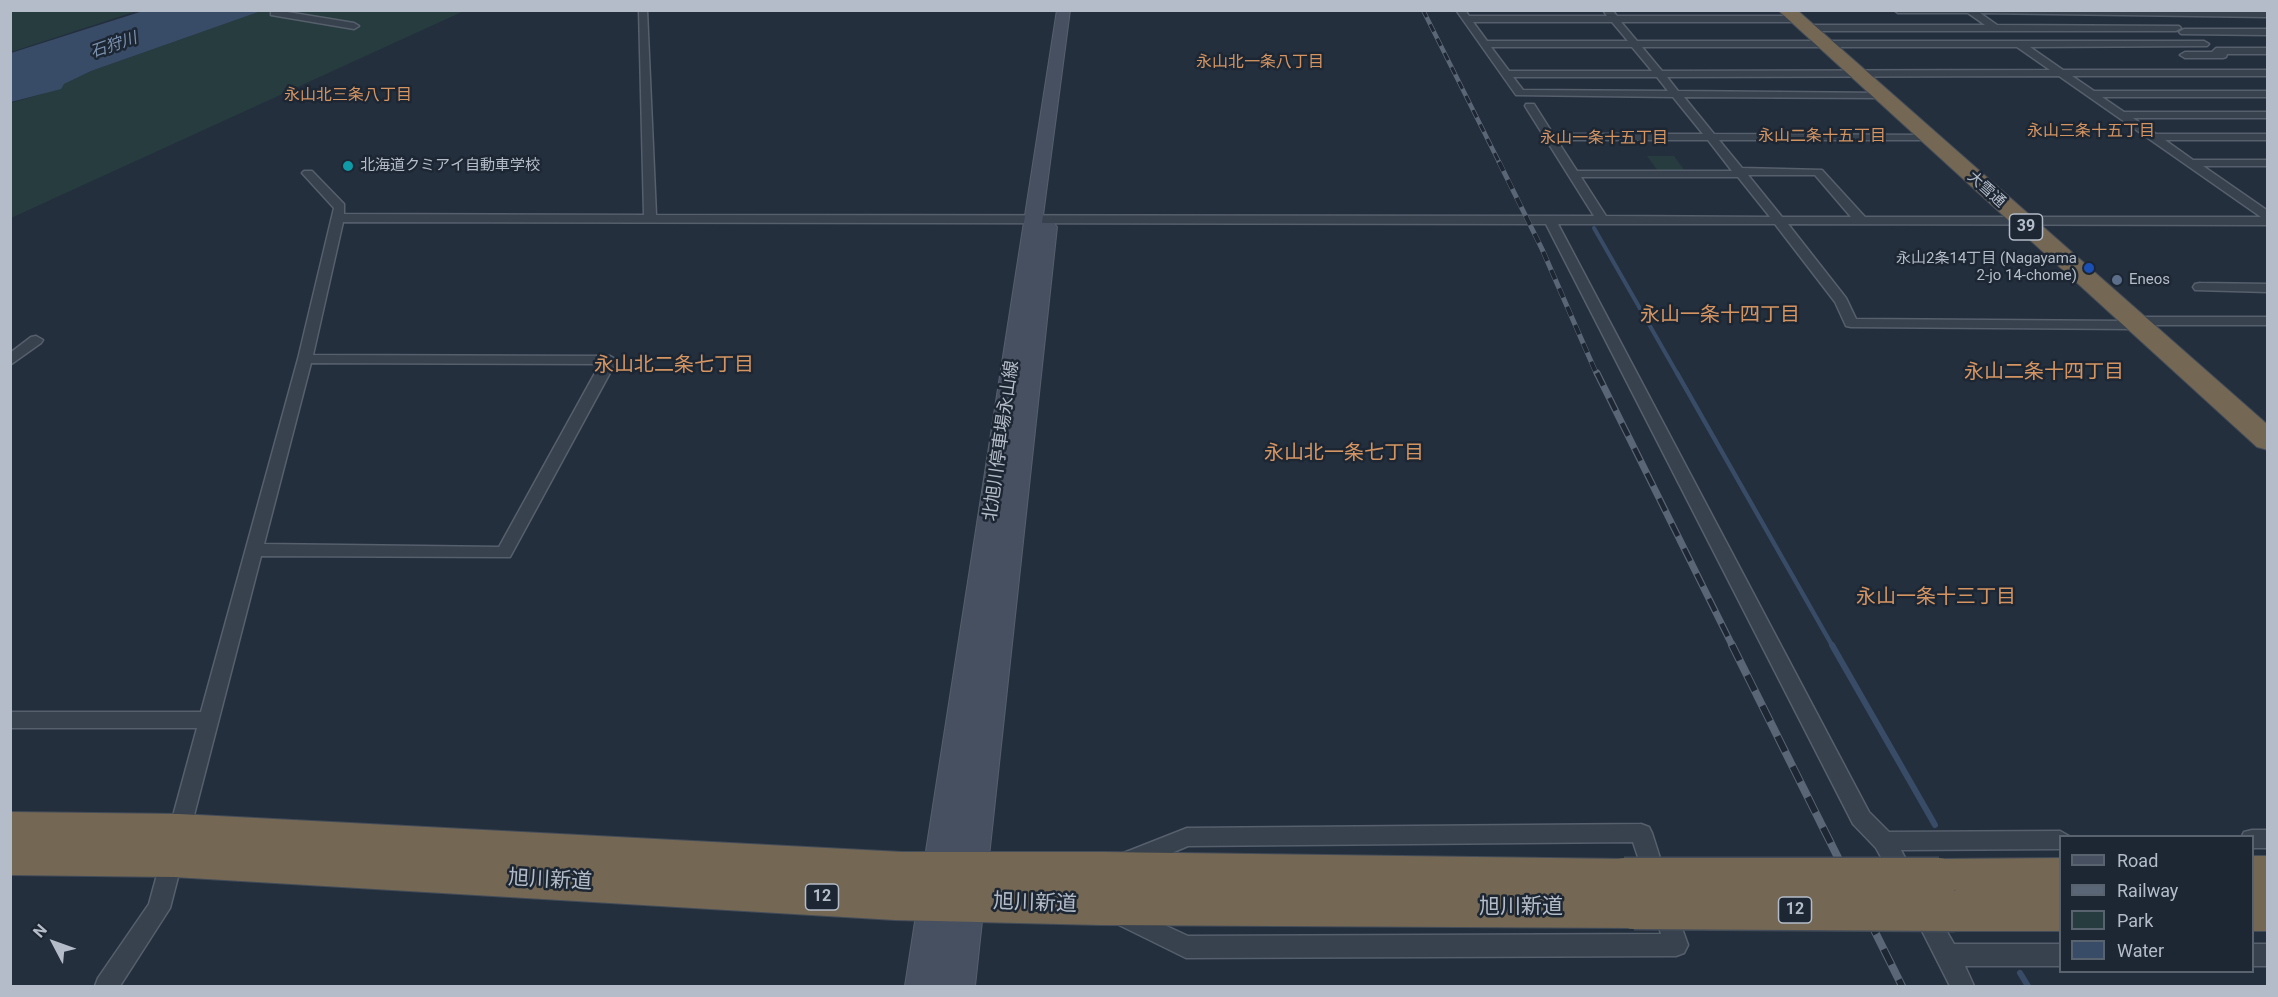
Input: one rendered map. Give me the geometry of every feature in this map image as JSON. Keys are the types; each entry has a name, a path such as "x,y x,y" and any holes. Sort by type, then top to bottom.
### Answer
{"highway":[{"name":"大雪通","path":"1795,19 2268,441"},
{"name":"旭川新道","path":"10,829 177,845 953,887 1947,894 2059,911"},
{"name":"旭川新道","path":"10,858 177,845"},
{"name":"旭川新道","path":"1947,894 2059,877"}],"main road":[{"name":"北旭川停車場永山線","path":"953,887 1042,218 1064,10"},
{"name":"北旭川停車場永山線","path":"953,887 1042,218 1076,10"},
{"path":"922,987 953,887"},
{"path":"953,887 957,987"}],"street":[{"path":"643,10 650,218"},
{"path":"1898,10 2268,14"},
{"path":"1970,11 2268,219"},
{"path":"2148,11 2268,80"},
{"path":"2228,12 2267,32"},
{"path":"274,13 354,26"},
{"path":"1463,15 1610,15 1795,19 1995,28 2267,32"},
{"path":"1463,15 1520,93 1880,95"},
{"path":"1610,15 1778,219 1841,300 1851,323 2268,321"},
{"path":"1485,44 2204,44"},
{"path":"2034,54 2268,51"},
{"path":"1508,74 2268,73"},
{"path":"2090,94 2268,94"},
{"path":"1530,106 1576,174 1602,219"},
{"path":"2121,115 2268,115"},
{"path":"2151,136 2268,137"},
{"path":"1552,137 1927,137"},
{"path":"2190,163 2268,163"},
{"path":"107,987 159,908 305,359 340,207 308,172"},
{"path":"1576,174 1818,172 1860,219"},
{"path":"339,218 2268,219"},
{"path":"1550,219 1861,818 1884,841 1948,955 1962,987"},
{"path":"2200,287 2268,288"},
{"path":"10,361 36,340"},
{"path":"254,550 504,554 610,360 305,359"},
{"path":"10,720 208,720"},
{"path":"1641,833 1676,945 1186,947 1102,889 1188,837 1641,833"},
{"path":"1884,841 2059,840"},
{"path":"1948,955 2059,955"}],"green space":[{"path":"11,10 137,10 137,11 11,52"},
{"path":"260,11 464,11 11,218 11,103 45,93 91,71"},
{"path":"1647,156 1674,156 1685,171 1658,171"}],"water":[{"name":"石狩川","path":"143,11 261,11 91,71 64,84 61,89 11,102 11,53"}],"waterway":[{"path":"1594,228 1678,375"},
{"path":"1677,373 1833,647"},
{"path":"1832,645 1935,825"},
{"path":"2020,973 2028,986"}],"railway":[{"path":"1423,10 1499,162"},
{"path":"1499,162 1542,249 1597,375"},
{"path":"1597,373 1733,647"},
{"path":"1732,645 1902,986"}],"place":[{"name":"北海道クミアイ自動車学校","path":"348,166"},
{"name":"永山2条14丁目 (Nagayama 2-jo 14-chome)","path":"2089,268"},
{"name":"Eneos","path":"2117,280"}],"district":[{"name":"永山北一条八丁目","path":"1260,63"},
{"name":"永山北三条八丁目","path":"348,96"},
{"name":"永山三条十五丁目","path":"2091,132"},
{"name":"永山二条十五丁目","path":"1822,137"},
{"name":"永山一条十五丁目","path":"1604,139"},
{"name":"永山一条十四丁目","path":"1720,316"},
{"name":"永山北二条七丁目","path":"674,366"},
{"name":"永山二条十四丁目","path":"2044,373"},
{"name":"永山北一条七丁目","path":"1344,454"},
{"name":"永山一条十三丁目","path":"1936,598"}]}
